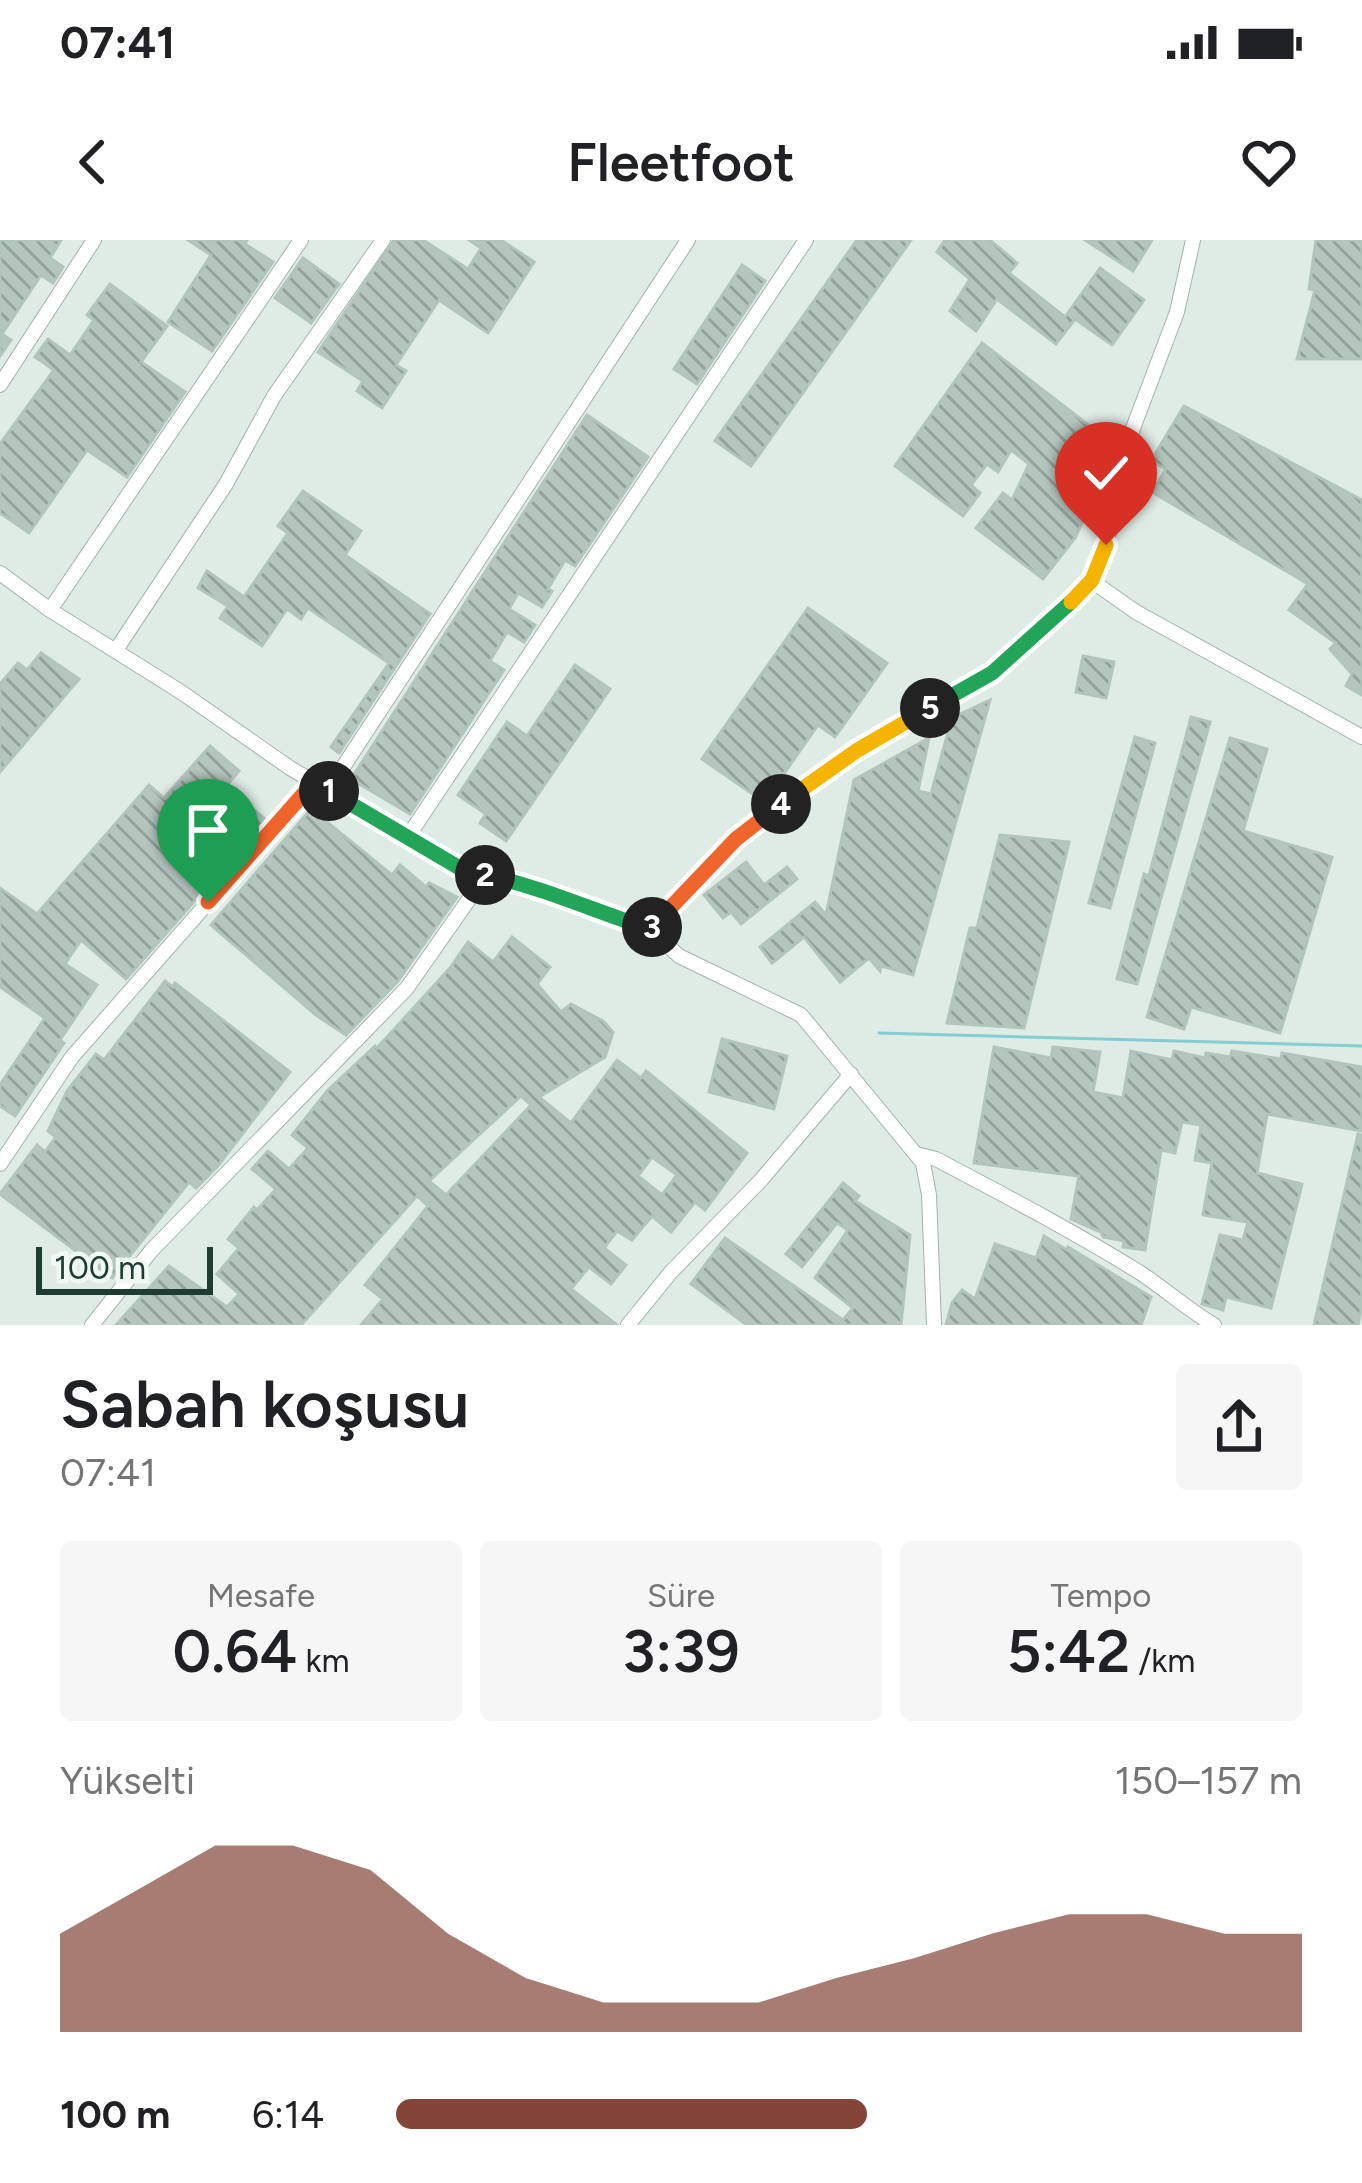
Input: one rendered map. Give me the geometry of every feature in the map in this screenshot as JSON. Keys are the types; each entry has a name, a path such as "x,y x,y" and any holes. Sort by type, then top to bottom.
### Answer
{"street":[{"path":"0,385 94,240"},
{"path":"50,610 301,240"},
{"path":"116,650 226,484 274,396 383,240"},
{"path":"0,1164 72,1057 321,786 688,240"},
{"path":"407,838 806,240"},
{"path":"650,929 736,839 856,751 992,673 1054,621 1092,580 1106,545 1132,431 1177,312 1193,240"},
{"path":"0,573 7,588 116,650 321,786 463,870 537,886 650,929 679,956 801,1015 923,1163 929,1195 934,1325"},
{"path":"1092,580 1136,612 1362,737"},
{"path":"92,1325 151,1251 407,988 486,875"},
{"path":"628,1325 670,1272 761,1180 850,1074"},
{"path":"916,1154 936,1159 1065,1229 1142,1274 1214,1325"}],"building":[{"path":"0,240 61,240 50,258 63,267 53,283 41,275 2,334 11,340 0,356"},
{"path":"188,240 247,240 245,244 273,262 212,351 168,322 211,255"},
{"path":"394,240 423,240 468,269 481,248 469,240 501,240 534,262 488,333 439,300 396,365 406,371 382,408 357,391 363,381 318,352"},
{"path":"857,240 911,240 751,466 715,441"},
{"path":"945,240 990,240 1017,263 1009,273 1065,317 1100,268 1144,300 1112,345 1075,319 1056,344 997,299 976,331 950,311 970,279 937,252"},
{"path":"1085,240 1152,240 1133,271"},
{"path":"1316,240 1362,240 1362,359 1297,359 1315,290 1309,289"},
{"path":"303,258 339,284 311,323 275,298"},
{"path":"742,265 765,281 697,384 674,369"},
{"path":"110,284 167,326 141,362 185,392 127,477 87,450 29,533 0,513 0,444 54,370 35,357 48,339 70,355 94,320 87,315"},
{"path":"982,343 1117,447 1075,538 1043,579 976,528 1003,493 1012,500 1029,464 1011,450 998,472 987,464 971,485 980,493 963,516 895,466"},
{"path":"1184,406 1362,500 1362,695 1346,686 1352,674 1330,649 1336,643 1289,610 1308,584 1152,492 1166,469 1151,461"},
{"path":"587,415 648,457 575,566 565,560 542,607 518,593 509,609 535,625 524,642 507,632 490,661 504,670 410,814 351,779"},
{"path":"303,491 361,531 345,555 430,614 339,753 331,747 389,663 308,608 301,619 287,609 262,646 220,618 228,606 198,588 207,571 244,597 288,533 278,526"},
{"path":"808,608 887,663 835,737 818,725 764,802 702,759"},
{"path":"41,653 79,679 0,772 0,684 18,663 27,670"},
{"path":"1083,656 1114,662 1106,698 1076,692"},
{"path":"575,665 610,689 506,841 480,823 486,814 458,795 507,722 527,736"},
{"path":"990,700 913,975 881,966 880,971 869,958 840,982 804,937 772,963 760,947 815,902 826,915 854,780 929,738 918,791 931,794 952,718"},
{"path":"1191,717 1210,722 1137,984 1117,979"},
{"path":"1135,737 1155,743 1110,908 1089,903"},
{"path":"1230,738 1267,749 1243,831 1332,857 1280,1033 1191,1007 1184,1029 1147,1017"},
{"path":"210,746 239,771 226,786 266,820 126,979 81,940 65,964 97,985 15,1116 0,1106 0,1085 45,1018 0,987 0,888 37,914 149,785 164,798"},
{"path":"311,809 392,875 400,865 426,887 429,883 457,897 398,981 346,1035 211,925"},
{"path":"1000,835 1069,842 1024,1028 947,1023 970,928 977,928"},
{"path":"746,862 764,885 787,867 797,879 741,924 731,912 723,918 704,895"},
{"path":"512,937 550,967 537,984 561,1012 571,1004 603,1021 613,1032 605,1057 539,1097 571,1123 617,1060 641,1078 646,1071 747,1153 705,1210 695,1202 671,1232 652,1216 632,1240 617,1231 604,1248 626,1265 611,1284 589,1267 571,1289 617,1325 361,1325 383,1299 365,1285 428,1206 417,1196 301,1325 116,1325 169,1266 227,1307 239,1294 217,1274 239,1248 228,1239 276,1189 252,1169 268,1151 289,1169 308,1148 292,1135 328,1090 377,1048 450,968 468,942 493,962","holes":["521,1096 531,1105 446,1195 429,1181","652,1157 677,1175 662,1195 638,1176"]},
{"path":"165,981 173,987 175,983 290,1072 217,1167 196,1188 189,1182 112,1278 0,1194 37,1145 45,1152 56,1137 48,1131 67,1091 96,1054 104,1060"},
{"path":"722,1039 787,1056 774,1109 709,1092"},
{"path":"994,1047 1051,1058 1053,1047 1100,1052 1093,1092 1123,1098 1131,1051 1172,1060 1174,1051 1205,1058 1206,1053 1230,1057 1232,1051 1281,1059 1282,1053 1362,1067 1362,1131 1267,1114 1257,1173 1302,1184 1271,1308 1226,1297 1223,1310 1202,1304 1220,1235 1243,1240 1248,1222 1203,1215 1212,1163 1195,1160 1201,1125 1182,1122 1175,1153 1161,1150 1145,1250 1123,1247 1124,1241 1103,1237 1071,1219 1079,1176 974,1163"},
{"path":"1358,1134 1362,1135 1362,1306 1358,1325 1314,1325"},
{"path":"843,1183 859,1196 855,1201 910,1235 901,1325 747,1325 691,1284 725,1238 843,1320 853,1308 815,1278 848,1230 837,1223 802,1267 786,1254"},
{"path":"1044,1236 1151,1297 1141,1325 946,1325 952,1303 962,1290 975,1299 995,1244 1036,1258"}],"waterway":[{"path":"879,1033 1362,1046"}],"route":[{"path":"208,902 314,782 463,870 537,886 650,929 736,839 788,798 856,751 992,673 1054,621 1092,580 1106,545"}]}
